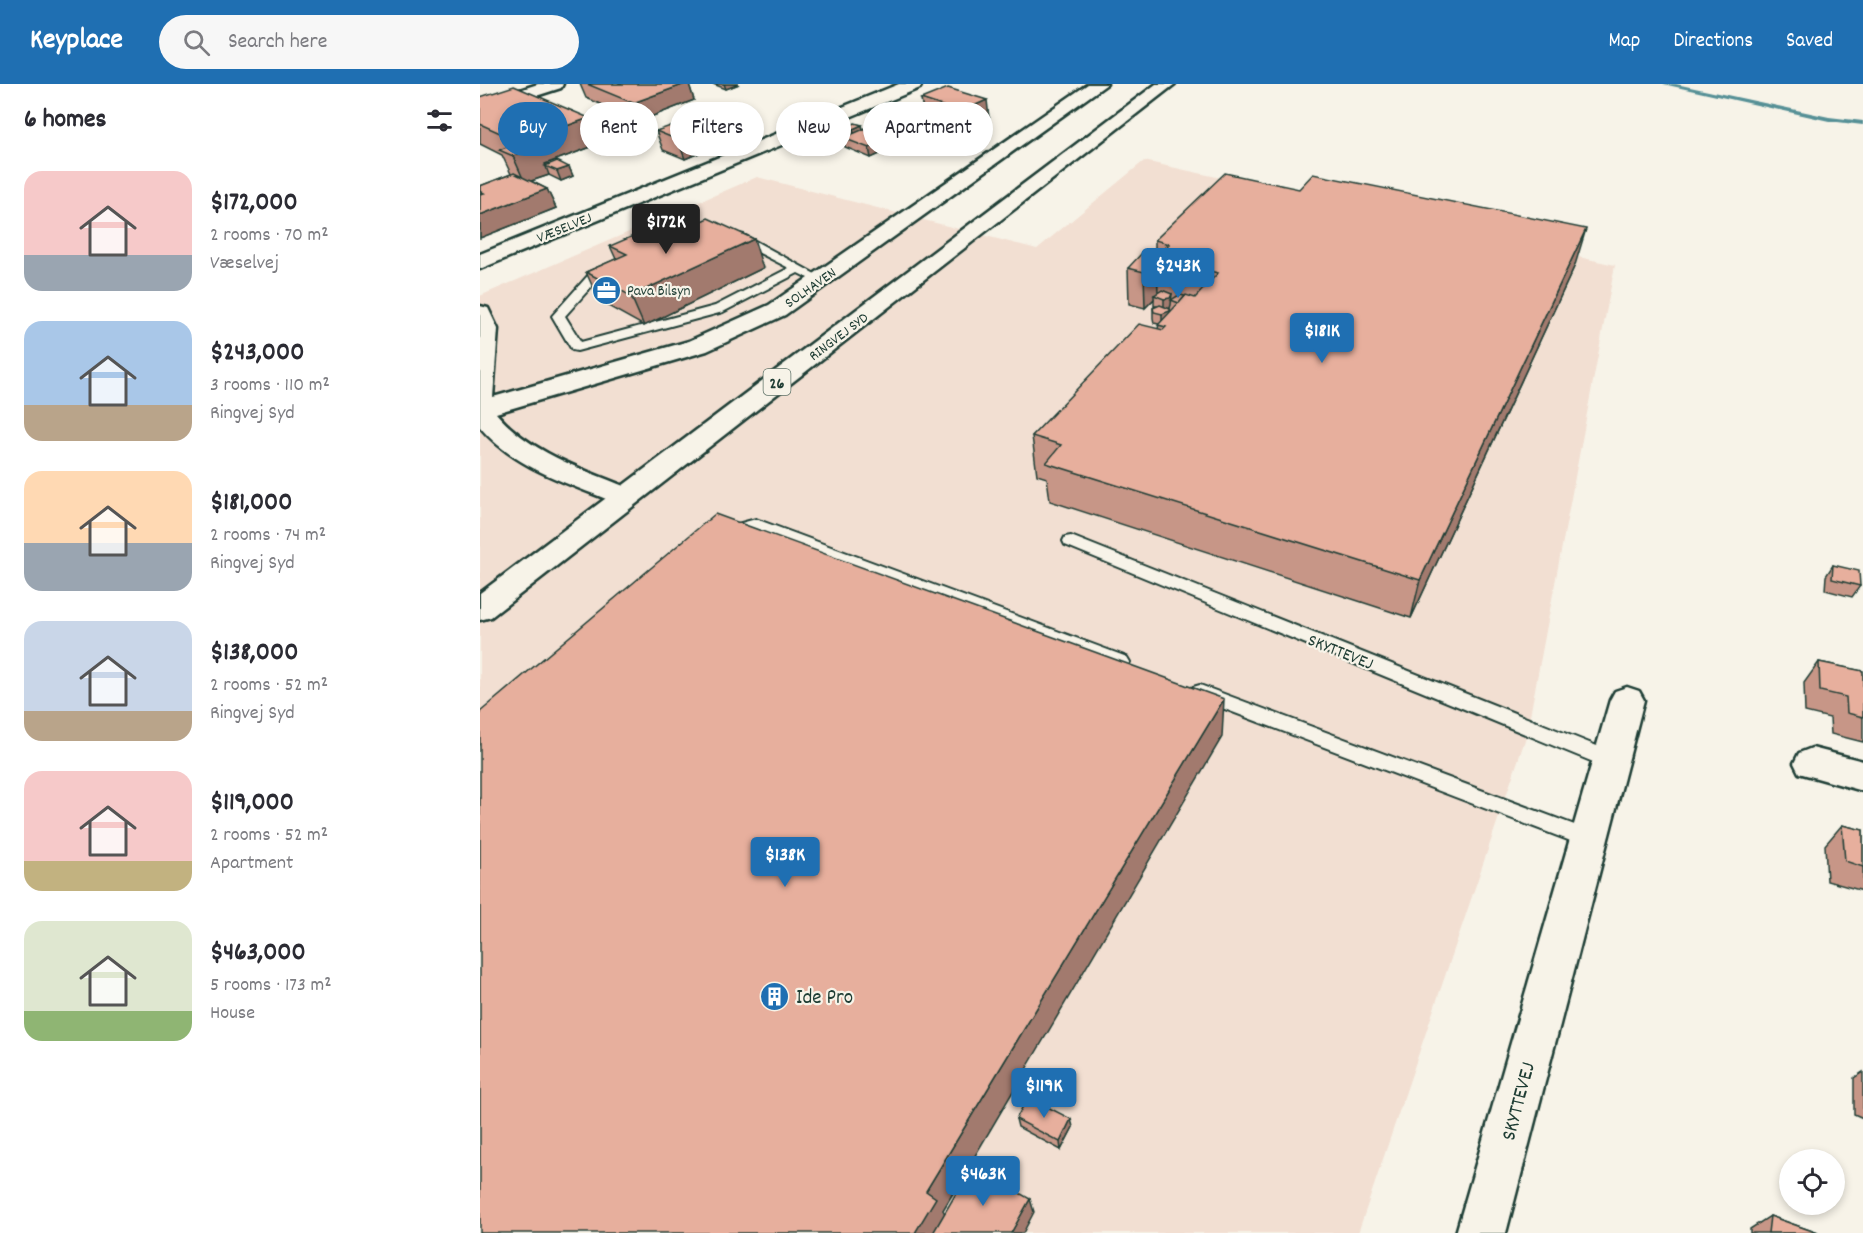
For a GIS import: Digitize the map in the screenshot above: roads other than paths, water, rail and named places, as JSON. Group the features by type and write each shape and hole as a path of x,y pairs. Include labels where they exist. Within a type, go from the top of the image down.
{"street":[{"path":"480,109 555,84"},
{"name":"VÆSELVEJ","path":"480,262 914,84"},
{"name":"SOLHAVEN","path":"480,410 698,346 777,310 1099,84"},
{"name":"RINGVEJ SYD","path":"480,609 1167,84"},
{"path":"480,313 486,329 480,398"},
{"path":"480,410 499,433 530,457 626,497"},
{"name":"SKYTTEVEJ","path":"1481,1233 1627,700"},
{"path":"1812,763 1863,776"}],"lane":[{"path":"719,236 740,237 820,280"},
{"path":"616,264 596,274 558,316 578,347 719,309 798,268"},
{"path":"712,537 756,524 1133,667"},
{"name":"SKYTTEVEJ","path":"1071,541 1610,760"},
{"path":"1189,688 1589,839"}],"waterway":[{"path":"1666,84 1829,119 1863,123"}],"place":[{"name":"Pava Bilsyn","path":"606,290"},
{"name":"Ide Pro","path":"775,996"}]}
